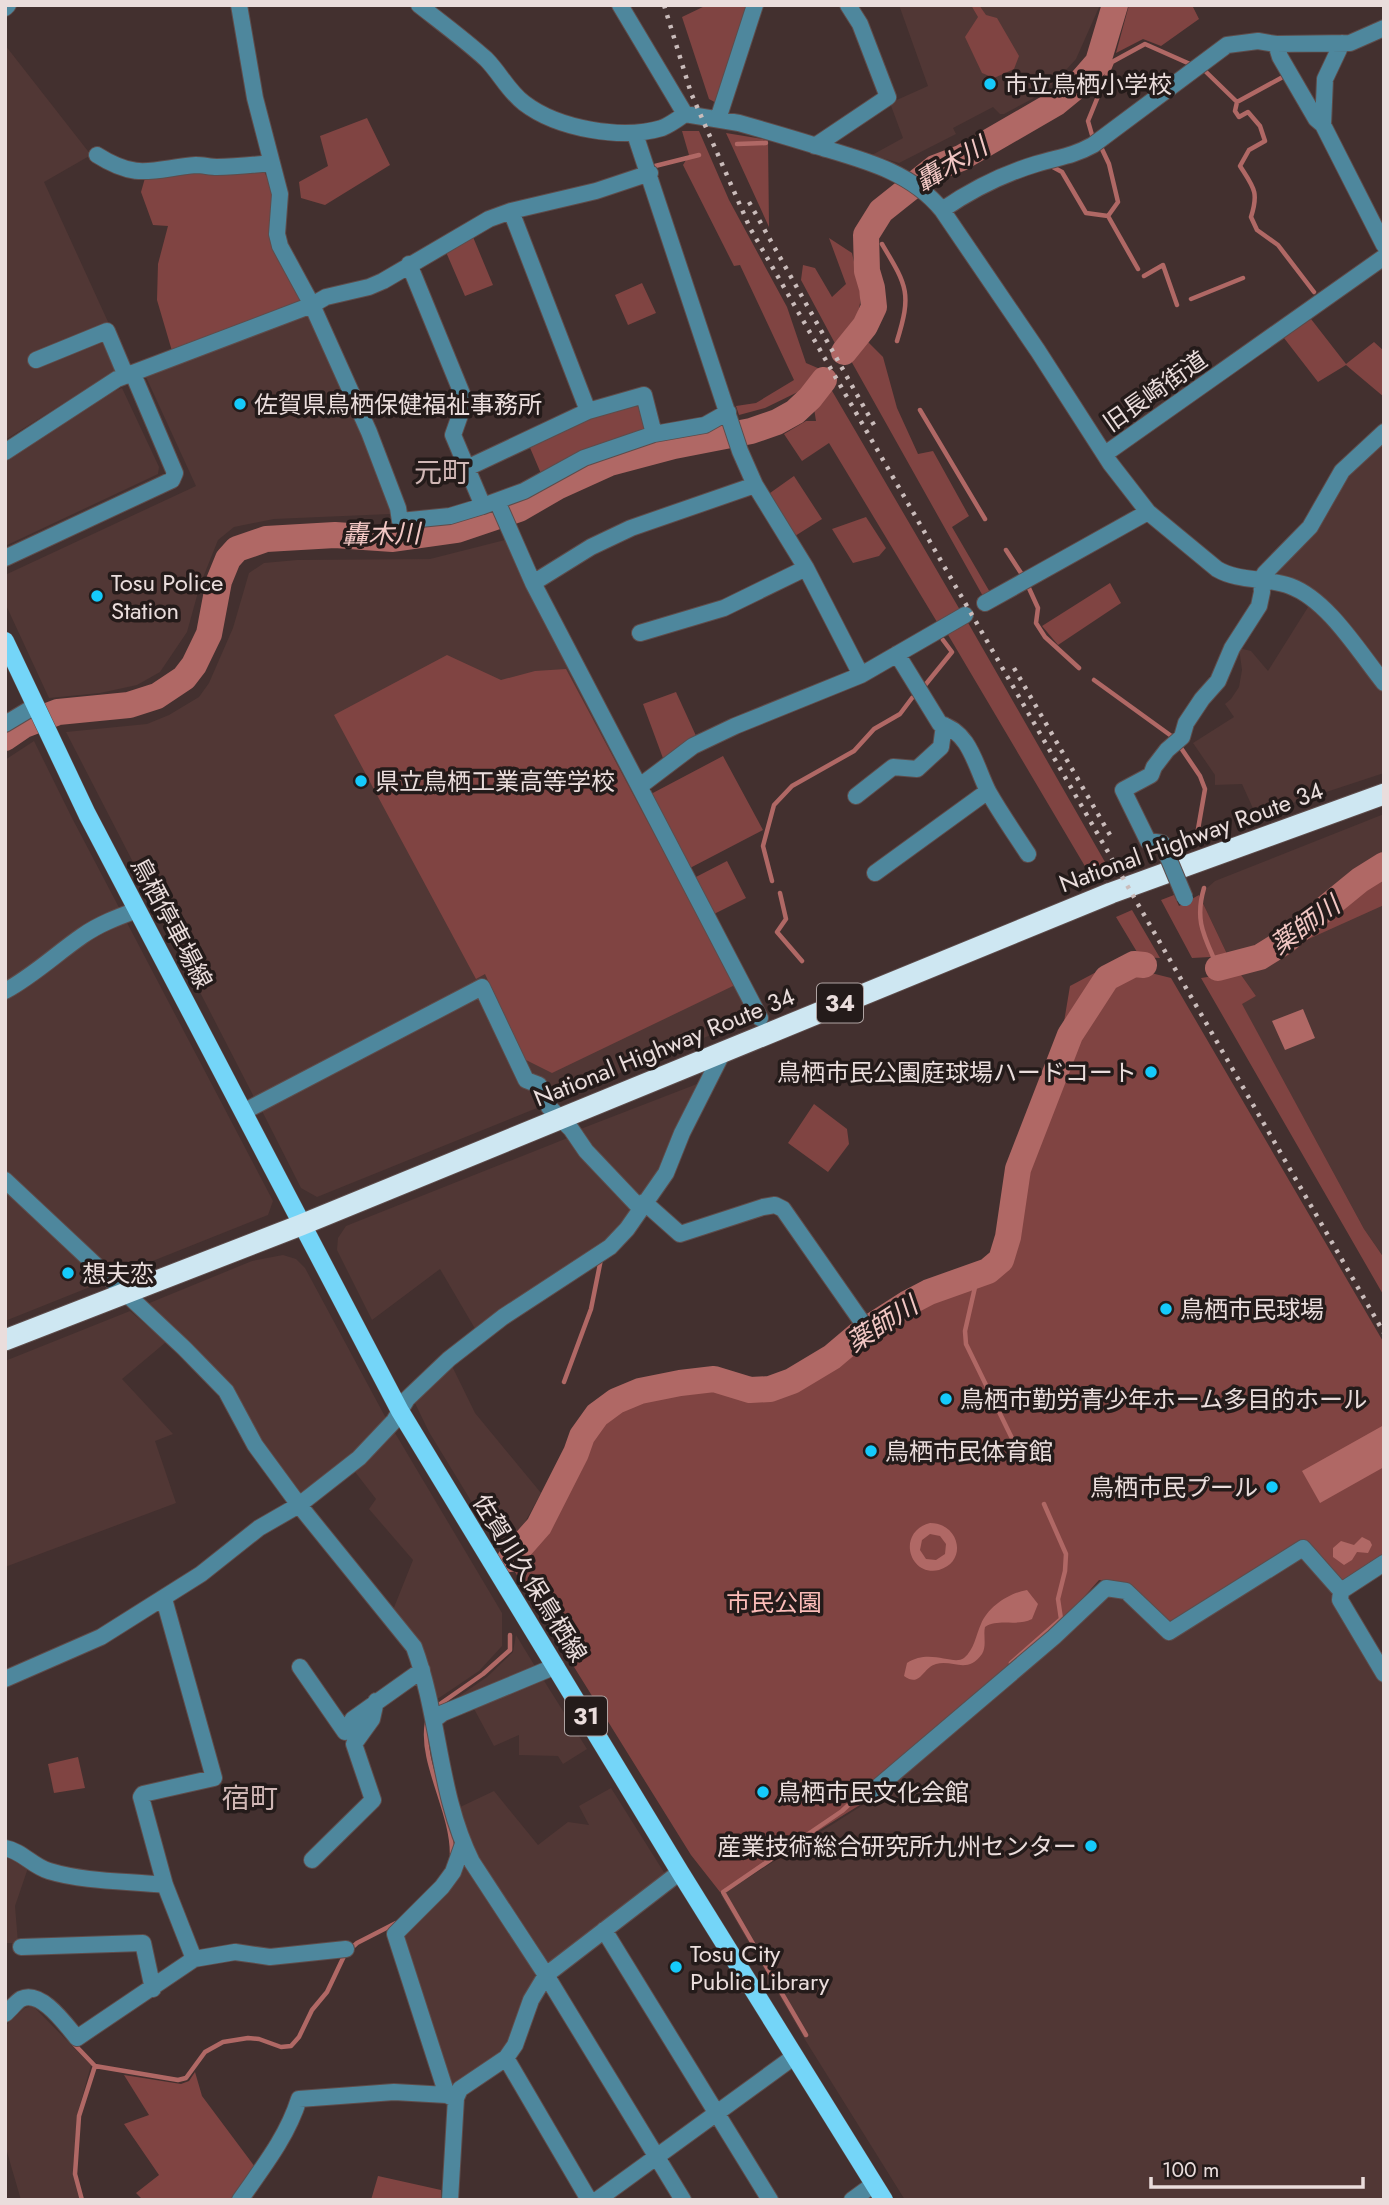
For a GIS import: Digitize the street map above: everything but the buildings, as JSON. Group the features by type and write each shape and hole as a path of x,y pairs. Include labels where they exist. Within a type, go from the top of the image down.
{"highway":[{"name":"National Highway Route 34","path":"5,1340 301,1224 1111,893 1384,794"}],"main road":[{"name":"鳥栖停車場線","path":"5,641 87,814 301,1224"},
{"name":"佐賀川久保鳥栖線","path":"301,1224 400,1412 680,1872 884,2200"}],"street":[{"path":"239,5 255,97 280,194 277,234 280,246 312,305 369,432 398,508 400,521 450,516 490,503 524,491 584,458 654,434 705,425 728,412"},
{"path":"419,5 488,61 524,103 548,117 578,126 635,134 665,127 685,114 739,123 816,146 888,97 860,24 848,5"},
{"path":"620,5 685,114"},
{"path":"718,119 755,5"},
{"path":"942,210 1001,176 1038,163 1074,155 1093,145 1227,46 1258,41 1276,44 1342,43 1359,40 1384,28"},
{"path":"1323,125 1325,79 1342,43"},
{"path":"1276,44 1280,57 1316,119 1323,125 1384,244"},
{"path":"635,134 755,485 806,568 861,676"},
{"name":"旧長崎街道","path":"816,146 871,162 904,177 930,195 1105,454 1384,257"},
{"path":"97,155 113,165 138,172 160,172 198,165 215,167 271,163"},
{"path":"5,452 117,379 312,305 326,297 369,287 489,219 511,211 596,191 650,173"},
{"path":"511,211 588,411"},
{"path":"409,264 465,401 453,435 467,468 511,534 533,583 760,1018"},
{"path":"5,558 172,480 175,473 107,331 36,360"},
{"path":"467,468 588,411 644,395 654,434"},
{"path":"1185,898 1162,843 1148,841 1123,790 1151,775 1167,750 1182,737 1186,723 1218,681 1232,648 1259,606 1261,580 1265,573 1310,527 1342,471 1384,432"},
{"path":"1105,454 1148,512 1217,569 1229,576 1291,586 1322,607 1341,625 1384,683"},
{"path":"533,583 591,547 631,528 755,485"},
{"path":"985,603 1148,512"},
{"path":"640,633 724,608 806,568"},
{"path":"640,786 694,746 735,726 861,676 965,615"},
{"path":"897,654 940,724 952,727 975,758 988,791 1028,854"},
{"path":"5,724 35,706"},
{"path":"856,796 892,767 916,769 941,747 944,725"},
{"path":"875,873 988,791"},
{"path":"5,991 25,981 83,936 110,920 137,910"},
{"path":"243,1112 482,986 526,1080 540,1085 549,1107 586,1151 642,1205 680,1234 763,1207 775,1205 783,1209 862,1322"},
{"path":"5,1679 101,1637 231,1552 259,1528 299,1505 359,1458 394,1421 407,1399 449,1359 503,1317 610,1247 627,1229 673,1159 682,1133 724,1050"},
{"path":"5,1180 226,1391 255,1445 299,1505 414,1647 434,1720 450,1810 463,1844 683,2200"},
{"path":"873,1791 1054,1637 1106,1588 1126,1591 1169,1632 1304,1548 1340,1591 1340,1600 1384,1674"},
{"path":"1340,1591 1384,1563"},
{"path":"164,1598 214,1778 141,1797 165,1885 194,1959"},
{"path":"434,1720 443,1713 556,1666"},
{"path":"300,1667 345,1732 353,1719 422,1670"},
{"path":"312,1860 373,1800 355,1744 372,1718 376,1701"},
{"path":"450,2200 451,2097 396,1934 453,1872 463,1844"},
{"path":"5,1848 14,1850 46,1871 69,1876 165,1885"},
{"path":"240,2200 281,2142 292,2123 299,2099 394,2092 451,2097 506,2058 515,2045 531,2000 546,1975 680,1872"},
{"path":"604,1930 770,2200"},
{"path":"21,1947 144,1943 153,1989"},
{"path":"5,2014 20,1999 32,1996 43,2002 77,2038 194,1959 235,1952 270,1957 346,1949"},
{"path":"597,2200 795,2056"},
{"path":"506,2058 589,2200"},
{"path":"852,2200 874,2184"}],"shaded area":[{"name":"市立鳥栖小学校","path":"899,5 1100,5 1076,59 1055,82 1032,99 1004,114 1000,114 993,107 953,128 956,134 899,163 872,155 903,138 890,103 928,86"},
{"path":"5,45 91,155 44,182 109,324 96,329 115,371 5,440"},
{"path":"310,314 363,434 389,504 390,514 274,519 234,527 218,540 200,585 187,632 160,672 137,685 100,693 49,698 5,603 5,575 196,486 146,377"},
{"path":"122,388 159,467 158,474 5,546 5,461"},
{"path":"1384,440 1384,773 1256,815 1242,784 1215,785 1215,775 1193,743 1234,717 1225,704 1239,687 1242,670 1239,648 1251,651 1268,671 1310,604 1268,576 1344,477"},
{"name":"県立鳥栖工業高等学校","path":"505,540 756,1016 551,1102 529,1075 485,982 255,1099 66,732 147,724 169,715 199,697 209,683 233,628 249,573 264,563 297,560 430,559"},
{"path":"34,741 273,1201 268,1215 120,1274 108,1267 5,1170 5,760"},
{"path":"1384,814 1384,856 1333,887 1259,947 1228,956 1199,895 1215,881"},
{"path":"1384,874 1384,1258 1364,1229 1241,1003 1256,996 1239,972 1260,967 1293,946 1357,892"},
{"path":"480,990 537,1090 542,1106 317,1197 301,1188 260,1107"},
{"path":"1303,1009 1315,1038 1285,1050 1272,1021"},
{"path":"697,1084 677,1125 665,1161 641,1196 633,1194 578,1130"},
{"path":"570,1137 634,1212 609,1243 477,1332 440,1269 372,1320 337,1250 338,1238 346,1226"},
{"path":"5,1189 95,1273 100,1283 5,1321"},
{"path":"283,1255 296,1259 305,1268 388,1422 301,1499 147,1304 252,1261"},
{"path":"130,1311 166,1342 122,1379 173,1434 155,1441 176,1503 5,1567 5,1361"},
{"path":"451,1364 475,1413 541,1493 525,1522 501,1550 429,1432 413,1399"},
{"path":"1384,1425 1384,1467 1320,1503 1302,1471"},
{"path":"390,1432 395,1433 502,1613 502,1646 479,1671 436,1700 393,1610 413,1560 369,1509 376,1499 352,1468"},
{"path":"930,1523 940,1525 954,1536 957,1552 948,1566 929,1570 914,1561 910,1544 919,1528","holes":["930,1534 940,1536 946,1544 945,1554 936,1560 926,1559 920,1550 922,1540"]},
{"path":"1362,1537 1372,1545 1368,1553 1357,1552 1352,1560 1344,1565 1333,1557 1333,1548 1341,1541 1354,1545"},
{"name":"産業技術総合研究所九州センター","path":"1301,1554 1336,1594 1335,1602 1384,1685 1384,2200 905,2200 804,2038 721,1895 874,1798 1110,1596 1123,1594 1170,1641"},
{"path":"1027,1590 1038,1604 1032,1619 990,1624 985,1627 982,1654 971,1664 936,1664 918,1679 904,1676 907,1663 916,1659 964,1658 989,1612 1006,1598"},
{"path":"516,1635 536,1668 442,1708 487,1677 513,1652"},
{"path":"541,1676 587,1749 563,1764 558,1756 519,1755 519,1735 494,1746 472,1705"},
{"path":"611,1788 665,1874 544,1966 473,1852 456,1809 494,1791 538,1845 568,1822 589,1825 579,1806"},
{"path":"5,1851 29,1865 15,1906 18,1943 5,1943"},
{"path":"465,1859 539,1976 525,1995 514,2033 504,2050 451,2087 403,1936"},
{"path":"33,2006 91,2065 77,2116 73,2174 81,2200 21,2200 5,2145 5,2026 25,2008"}],"green space":[{"path":"707,5 753,5 720,105 709,99 682,17"},
{"path":"971,5 979,5 986,15 997,18 1019,56 1014,69 994,78 982,73 965,37 978,17"},
{"path":"1129,5 1192,5 1199,19 1161,46 1143,39 1116,53"},
{"path":"367,118 390,165 325,205 301,198 299,182 328,166 320,136"},
{"path":"682,131 699,131 729,200 787,307 806,363 820,369 804,389 765,408 739,415 736,406 756,403 794,380 740,265 734,266 683,165 689,155"},
{"path":"726,133 768,140 769,227"},
{"path":"198,170 264,171 273,191 273,240 303,300 172,351 157,300 158,264 168,226 153,225 141,192 145,178"},
{"path":"473,237 493,285 465,296 446,252"},
{"path":"829,238 852,253 860,293 858,312 838,349 801,280 803,265 815,268 832,297 846,284"},
{"path":"642,283 656,313 628,325 615,295"},
{"path":"1311,319 1346,364 1374,342 1384,351 1384,397 1346,365 1318,382 1284,338"},
{"path":"865,339 883,357 897,408 918,454 933,451 969,516 952,527 991,594 984,598 850,359"},
{"path":"828,384 960,610 937,622 829,443 802,461 784,434 806,421 816,421 813,402"},
{"path":"639,401 646,431 542,476 528,443 591,415"},
{"path":"794,476 822,519 795,536 770,493"},
{"path":"866,517 886,548 879,556 853,563 832,529"},
{"path":"1110,583 1121,603 1058,645 1042,626"},
{"path":"967,621 1113,876 1098,880 1086,868 947,633"},
{"path":"447,655 501,680 535,671 566,669 735,985 552,1073 524,1059 485,974 476,979 334,715"},
{"path":"676,692 697,738 664,761 643,704"},
{"path":"723,756 763,830 690,868 651,794"},
{"path":"727,861 746,898 714,914 694,878"},
{"path":"1384,874 1384,905 1293,946 1357,892"},
{"path":"1174,895 1179,906 1199,895 1228,956 1192,958 1161,900"},
{"path":"1132,910 1160,958 1140,957 1116,917"},
{"path":"1102,969 1062,1034 1070,986"},
{"name":"市民公園","path":"1147,972 1171,978 1384,1343 1384,1558 1344,1585 1306,1542 1180,1621 1167,1623 1128,1585 1099,1580 1051,1634 871,1798 720,1892 691,1855 510,1564 545,1525 595,1430 619,1402 638,1394 707,1386 756,1399 777,1394 836,1358 897,1315 932,1297 993,1273 1005,1259 1027,1165 1070,1050 1110,983 1125,974"},
{"path":"1239,972 1256,996 1242,1004 1364,1229 1384,1258 1384,1296 1201,978"},
{"path":"814,1104 847,1129 849,1144 828,1172 788,1143"},
{"path":"78,1757 85,1788 54,1793 48,1764"},
{"path":"195,2072 202,2096 255,2167 234,2200 143,2200 136,2193 159,2175 124,2124 149,2115 124,2075 181,2084 189,2081"},
{"path":"378,2176 441,2190 441,2200 371,2200"}],"waterway":[{"name":"轟木川","path":"844,352 865,326 874,307 867,271 866,235 881,211 935,168 961,158 1056,103 1078,85 1098,62 1115,5"},
{"path":"1092,135 1088,121 1112,62 1145,44 1190,64"},
{"path":"1203,69 1237,102 1281,78"},
{"path":"1237,102 1235,111 1239,117 1248,112 1260,126 1265,141 1249,150 1240,166 1254,190 1255,202 1251,217 1257,230 1278,245 1314,292"},
{"path":"737,144 766,143"},
{"path":"1101,147 1109,164 1118,202 1108,216 1138,269"},
{"path":"655,166 699,155"},
{"path":"1051,166 1062,172 1086,213 1108,216"},
{"path":"882,244 902,280 904,290 904,312 897,341"},
{"path":"1144,276 1163,265 1177,305"},
{"path":"1191,299 1243,278"},
{"name":"轟木川","path":"5,738 24,725 58,712 129,705 157,696 184,678 194,665 209,634 219,581 228,559 237,549 266,539 335,535 393,539 457,530 519,509 557,487 610,463 674,446 751,431 777,422 795,412 824,380"},
{"path":"920,410 985,519"},
{"path":"1006,550 1021,573"},
{"path":"1028,586 1038,608 1036,623 1045,637 1079,668"},
{"path":"926,684 952,652 943,640"},
{"path":"1094,680 1170,735"},
{"path":"772,881 763,846 774,805 792,786 854,751 874,729 900,714 912,698"},
{"path":"1181,748 1200,776 1205,789 1197,835"},
{"name":"薬師川","path":"1218,968 1260,957 1284,942 1360,880 1384,865"},
{"path":"1204,888 1200,910 1202,929 1218,968"},
{"path":"780,893 786,919 777,932 802,961"},
{"name":"薬師川","path":"510,1559 539,1526 582,1436 597,1415 616,1401 640,1391 714,1379 750,1390 770,1389 792,1381 832,1357 858,1335 908,1303 929,1292 988,1271 1001,1260 1008,1237 1018,1169 1070,1035 1107,978 1134,964 1144,965"},
{"path":"564,1382 591,1309 601,1259"},
{"path":"978,1274 965,1331 966,1344 1024,1463"},
{"path":"1011,1663 1061,1619 1058,1599 1066,1554 1044,1504"},
{"path":"436,1710 440,1704 483,1674 510,1650 510,1635"},
{"path":"427,1723 428,1754 448,1822 452,1855"},
{"path":"806,2035 723,1892 842,1811 869,1786"},
{"path":"74,2044 95,2066 178,2080 186,2078 205,2052 223,2042 248,2038 281,2047 291,2046 299,2037 312,2010 327,1992 345,1954 357,1943 396,1923"},
{"path":"82,2200 75,2174 79,2116 95,2066"}],"railway":[{"path":"664,5 691,93 750,228 1384,1333"},
{"path":"749,202 874,425"},
{"path":"1014,668 1110,835"}],"place":[{"name":"市立鳥栖小学校","path":"990,84"},
{"name":"佐賀県鳥栖保健福祉事務所","path":"240,404"},
{"name":"Tosu Police Station","path":"97,596"},
{"name":"県立鳥栖工業高等学校","path":"361,781"},
{"name":"鳥栖市民公園庭球場ハードコート","path":"1151,1072"},
{"name":"想夫恋","path":"68,1273"},
{"name":"鳥栖市民球場","path":"1166,1309"},
{"name":"鳥栖市勤労青少年ホーム多目的ホール","path":"946,1399"},
{"name":"鳥栖市民体育館","path":"871,1451"},
{"name":"鳥栖市民プール","path":"1272,1487"},
{"name":"鳥栖市民文化会館","path":"763,1792"},
{"name":"産業技術総合研究所九州センター","path":"1091,1846"},
{"name":"Tosu City Public Library","path":"676,1967"}],"district":[{"name":"元町","path":"442,472"},
{"name":"宿町","path":"250,1798"}]}
